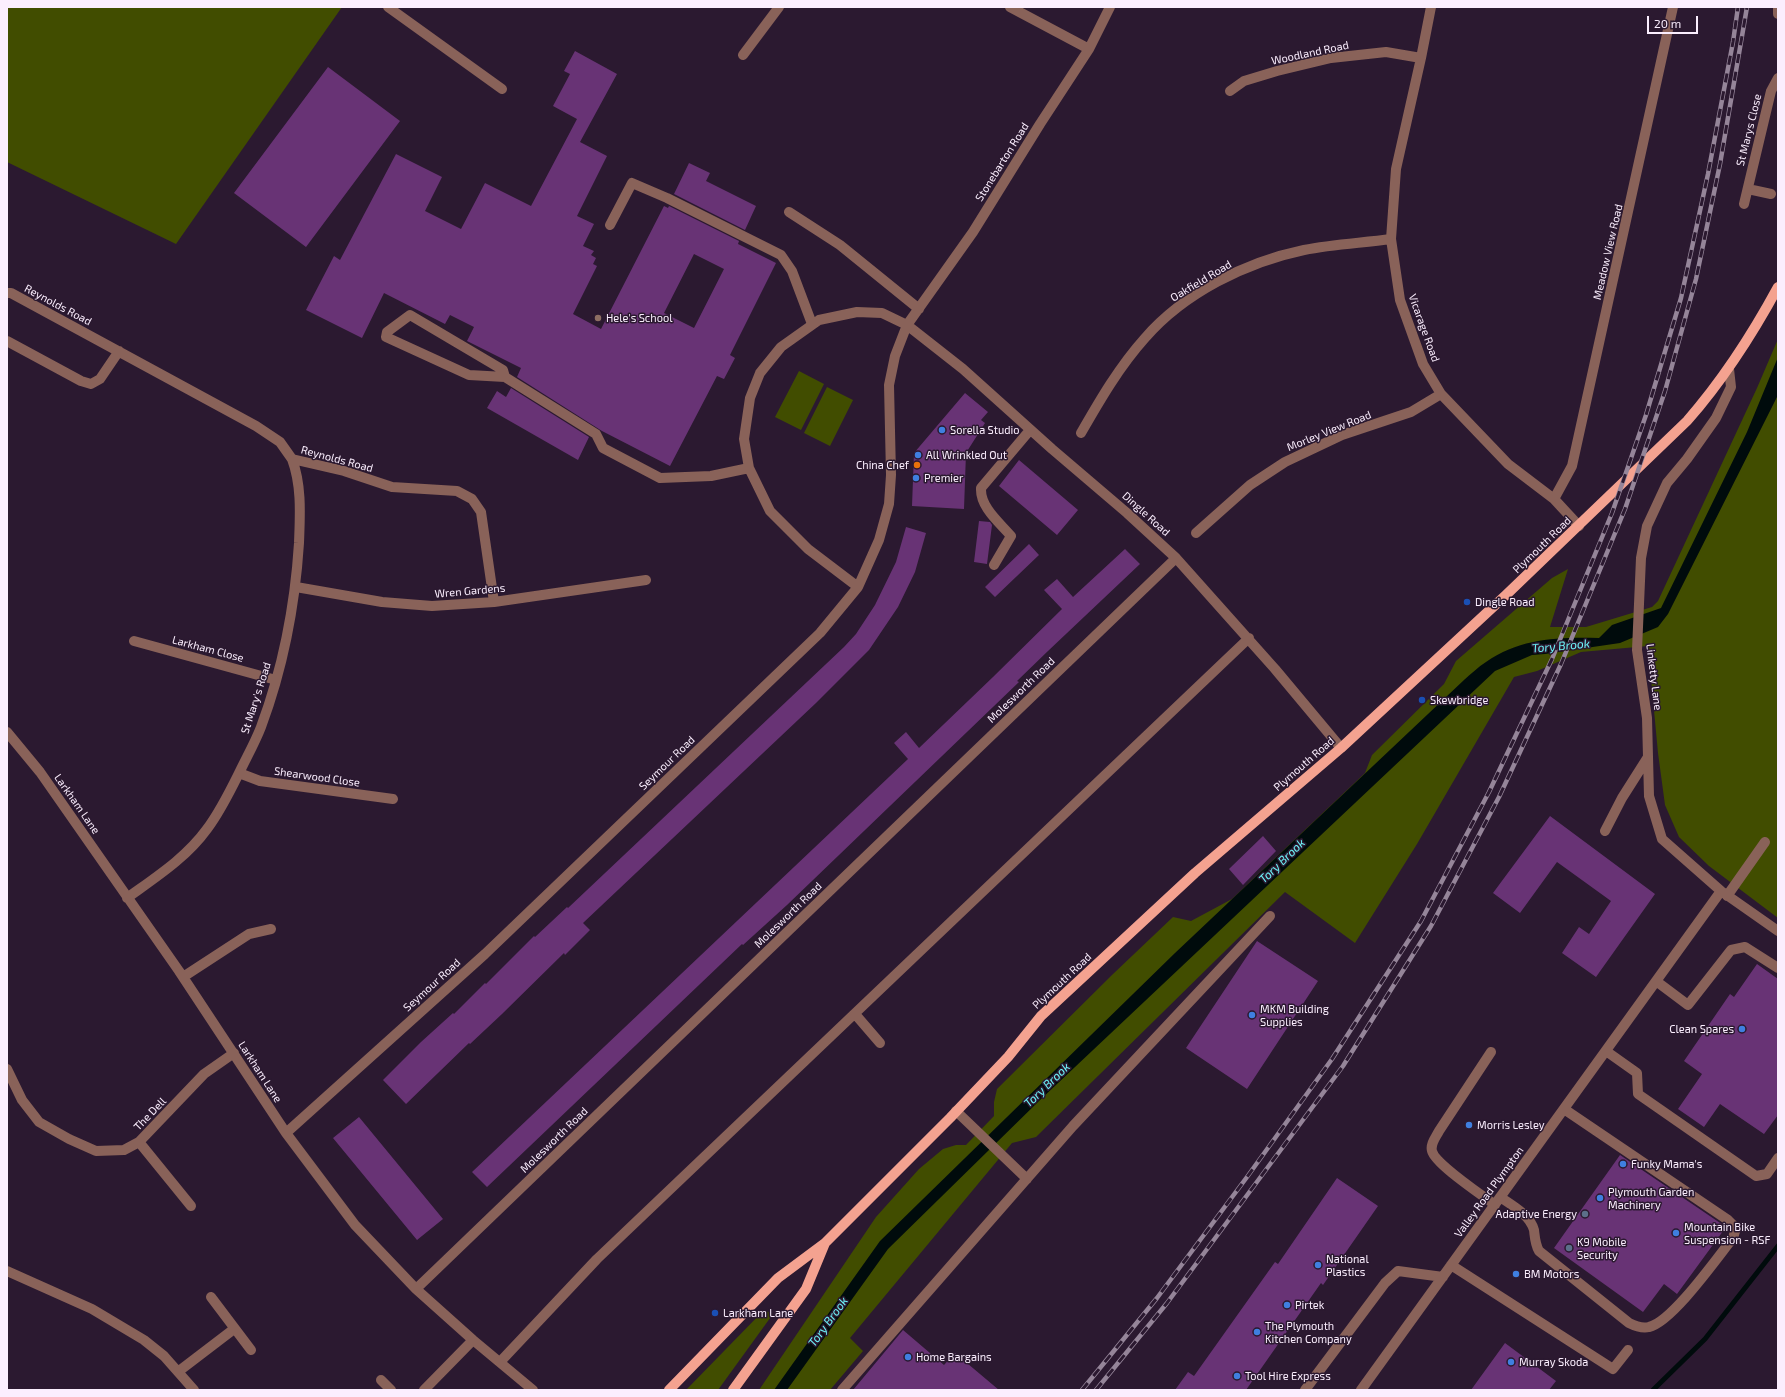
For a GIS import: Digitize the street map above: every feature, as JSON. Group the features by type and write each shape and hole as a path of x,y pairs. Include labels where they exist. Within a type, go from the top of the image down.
{"main road":[{"name":"Plymouth Road","path":"669,1390 778,1278 825,1243 1008,1057 1041,1016 1195,873 1341,748 1580,526 1688,422 1729,369 1760,320 1778,287"},
{"name":"Plymouth Road","path":"733,1390 806,1289 825,1243"}],"street":[{"path":"388,7 502,89"},
{"path":"743,55 779,7"},
{"path":"1010,7 1090,49"},
{"name":"Stonebarton Road","path":"907,325 973,232 1040,124 1090,49 1110,7"},
{"name":"Vicarage Road","path":"1431,7 1396,169 1391,239 1400,300 1423,364 1441,394 1508,464 1554,498 1580,526"},
{"name":"Meadow View Road","path":"1554,498 1572,466 1673,7"},
{"path":"1778,7 1778,14"},
{"name":"Woodland Road","path":"1230,90 1244,81 1277,71 1331,58 1386,52 1421,58"},
{"name":"St Marys Close","path":"1744,204 1771,91 1778,78"},
{"path":"610,225 632,183 667,198 781,255 792,271 812,324"},
{"path":"1748,189 1771,194"},
{"path":"789,212 840,245 919,309"},
{"name":"Oakfield Road","path":"1081,433 1109,385 1145,337 1180,305 1224,278 1260,262 1304,250 1391,239"},
{"name":"Reynolds Road","path":"7,293 11,293 256,426 280,442 292,460 344,471 392,487 456,491 472,499 481,512 494,602"},
{"name":"Dingle Road","path":"858,587 808,549 770,511 749,468 744,439 750,398 760,373 781,347 819,320 857,312 882,313 907,325 963,369 1176,558 1249,638 1341,748"},
{"path":"505,377 503,370 410,315 387,332 386,337 469,375 505,377 596,434 602,448 660,478 711,476 749,468"},
{"name":"Seymour Road","path":"286,1133 485,954 820,633 858,587 879,540 889,504 891,475 889,385 895,356 907,325"},
{"path":"7,341 81,381 91,384 100,379 119,351"},
{"name":"Linketty Lane","path":"1729,369 1731,387 1716,418 1687,459 1667,483 1647,526 1641,558 1637,650 1647,718 1649,796 1662,839 1724,894 1778,930"},
{"name":"Morley View Road","path":"1196,533 1250,485 1285,462 1342,436 1411,412 1441,394"},
{"path":"994,566 1011,536 983,504 980,496 981,488 1030,430"},
{"name":"St Mary's Road","path":"128,898 184,856 207,829 226,801 261,728 276,680 287,635 296,587 300,530 299,486 297,472 292,460"},
{"name":"Molesworth Road","path":"416,1289 1176,558"},
{"name":"Wren Gardens","path":"296,587 382,602 432,606 494,602 646,580"},
{"path":"500,1362 597,1259 1249,638"},
{"name":"Larkham Close","path":"134,641 276,680"},
{"name":"Larkham Lane","path":"7,732 40,772 234,1053 286,1133 355,1225 416,1289 473,1340 533,1390"},
{"path":"1605,831 1622,798 1648,757"},
{"name":"Shearwood Close","path":"239,774 260,781 393,799"},
{"name":"Valley Road Plympton","path":"1361,1390 1656,982 1765,842"},
{"path":"842,1390 1073,1126 1270,916"},
{"path":"182,977 249,934 271,929"},
{"path":"1656,982 1688,1005 1731,950 1744,947 1778,968"},
{"path":"855,1014 880,1043"},
{"path":"1606,1051 1637,1073 1638,1094 1756,1176 1766,1174 1778,1158"},
{"path":"1492,1052 1439,1131 1431,1150 1442,1164 1498,1201 1520,1211 1529,1221 1533,1229 1536,1246 1539,1252 1629,1323 1637,1327 1649,1328 1658,1324 1683,1301 1733,1238 1736,1228 1728,1220 1564,1108"},
{"name":"The Dell","path":"7,1069 22,1100 39,1122 69,1140 96,1151 124,1150 139,1142 204,1074 234,1053"},
{"path":"956,1111 1027,1178"},
{"path":"139,1142 191,1206"},
{"path":"1451,1265 1613,1369 1628,1350"},
{"path":"7,1271 92,1309 144,1340 164,1356 194,1390"},
{"path":"1305,1390 1385,1284 1398,1271 1443,1277"},
{"path":"210,1297 251,1350"},
{"path":"178,1371 234,1329"},
{"path":"424,1390 473,1340"},
{"path":"381,1380 391,1390"}],"green space":[{"path":"7,7 342,7 176,244 7,162"},
{"path":"1778,339 1778,918 1709,866 1679,837 1665,805 1658,753 1648,646 1581,652 1537,671 1514,677 1417,844 1355,943 1285,892 1036,1137 1012,1143 850,1338 863,1351 830,1390 759,1390 876,1217 919,1169 943,1149 956,1145 966,1145 994,1116 994,1102 997,1089 1173,917 1191,921 1232,899 1365,773 1372,755 1444,684 1456,661 1552,578 1568,569 1550,627 1586,627 1652,607 1658,601 1757,388"},
{"path":"799,371 824,384 801,430 775,417"},
{"path":"827,387 853,400 830,446 804,433"},
{"path":"764,1310 773,1314 718,1390 686,1390"}],"water":[{"name":"Tory Brook","path":"1778,357 1778,395 1668,614 1658,627 1620,643 1532,655 1495,671 1040,1100 888,1249 787,1390 774,1390 880,1241 1175,953 1464,680 1486,662 1513,648 1554,639 1599,638 1612,625 1661,608 1747,432"}],"building":[{"path":"575,51 617,74 580,142 607,156 577,216 594,224 583,246 594,251 591,255 596,258 593,264 597,266 573,314 601,329 664,206 668,208 669,206 739,241 738,244 776,263 730,355 735,358 724,379 717,376 670,466 602,431 517,377 521,368 467,341 474,327 450,315 445,324 384,293 362,338 306,310 334,256 340,260 396,154 442,177 425,211 461,229 485,183 531,206 577,119 553,106 570,74 564,71","holes":["694,254 724,269 694,328 664,313"]},
{"path":"328,67 400,121 306,247 234,193"},
{"path":"689,163 710,173 706,181 756,206 745,230 674,194"},
{"path":"511,388 589,437 578,460 487,408 497,391 506,397"},
{"path":"965,393 988,412 981,420 985,423 966,453 964,509 912,506 914,453"},
{"path":"1019,460 1078,510 1057,535 999,486"},
{"path":"979,521 990,522 992,525 987,564 974,562"},
{"path":"906,527 926,533 915,572 898,607 869,650 816,703 583,923 590,930 406,1104 383,1080 421,1042 453,1013 454,1014 485,983 486,984 534,936 535,937 567,907 568,908 844,647 856,634 875,605 896,562"},
{"path":"1029,544 1039,555 995,597 985,587"},
{"path":"1125,549 1140,564 1048,651 1017,681 1019,682 787,905 743,945 742,944 487,1187 472,1172 908,759 894,743 906,732 919,748 1062,609 1044,590 1057,579 1073,597"},
{"path":"1550,816 1655,894 1596,977 1562,953 1579,927 1589,934 1611,901 1557,862 1520,913 1493,893"},
{"path":"1263,836 1276,851 1243,885 1229,869"},
{"name":"MKM Building Supplies","path":"1257,941 1318,981 1247,1089 1186,1048"},
{"name":"Clean Spares","path":"1757,964 1778,979 1778,1115 1764,1134 1720,1104 1704,1127 1678,1109 1702,1074 1684,1061 1730,994 1734,997"},
{"path":"359,1117 443,1219 417,1240 333,1138"},
{"path":"1620,1155 1726,1227 1677,1294 1664,1284 1643,1312 1554,1248"},
{"path":"1337,1178 1378,1206 1323,1285 1321,1283 1246,1390 1175,1390 1188,1372 1194,1376 1275,1262 1278,1264"},
{"name":"Home Bargains","path":"903,1330 944,1365 955,1353 999,1390 853,1390"},
{"name":"Murray Skoda","path":"1505,1343 1556,1381 1549,1390 1471,1390"}],"waterway":[{"path":"1653,1390 1705,1339 1778,1246"}],"railway":[{"path":"1082,1390 1157,1298 1332,1059 1421,921 1489,792 1552,659 1612,513 1646,415 1681,298 1708,174 1733,42 1738,7"},
{"path":"1096,1390 1167,1303 1343,1066 1431,926 1499,797 1561,664 1625,509 1665,391 1696,279 1720,164 1747,7"}],"place":[{"name":"Hele's School","path":"598,318"},
{"name":"Sorella Studio","path":"942,430"},
{"name":"All Wrinkled Out","path":"918,455"},
{"name":"China Chef","path":"917,465"},
{"name":"Premier","path":"916,478"},
{"name":"Dingle Road","path":"1467,602"},
{"name":"Skewbridge","path":"1422,700"},
{"name":"MKM Building Supplies","path":"1252,1015"},
{"name":"Clean Spares","path":"1742,1029"},
{"name":"Morris Lesley","path":"1469,1125"},
{"name":"Funky Mama's","path":"1623,1164"},
{"name":"Plymouth Garden Machinery","path":"1600,1198"},
{"name":"Adaptive Energy","path":"1585,1214"},
{"name":"Mountain Bike Suspension - RSF","path":"1676,1233"},
{"name":"K9 Mobile Security","path":"1569,1248"},
{"name":"National Plastics","path":"1318,1265"},
{"name":"BM Motors","path":"1516,1274"},
{"name":"Pirtek","path":"1287,1305"},
{"name":"Larkham Lane","path":"715,1313"},
{"name":"The Plymouth Kitchen Company","path":"1257,1332"},
{"name":"Home Bargains","path":"908,1357"},
{"name":"Murray Skoda","path":"1511,1362"},
{"name":"Tool Hire Express","path":"1237,1376"}]}
